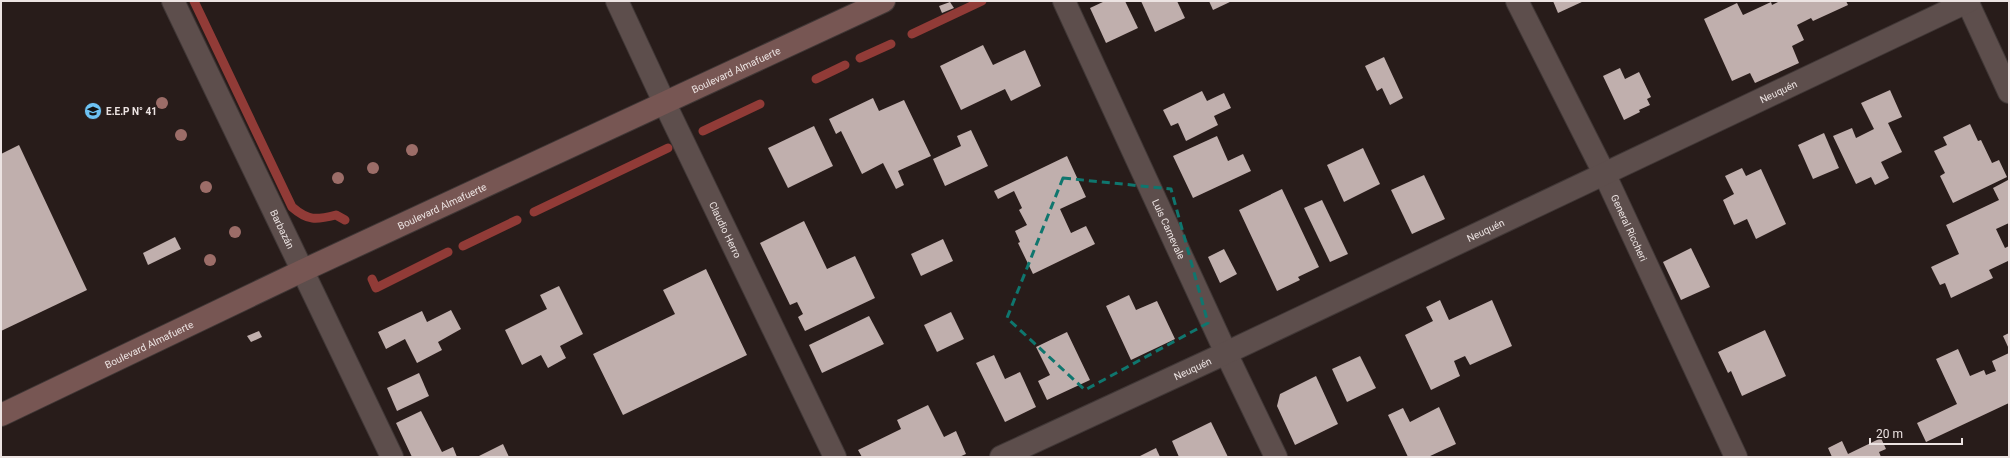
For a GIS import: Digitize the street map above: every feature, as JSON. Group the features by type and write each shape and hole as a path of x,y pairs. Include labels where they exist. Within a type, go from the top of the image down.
{"main road":[{"name":"Boulevard Almafuerte","path":"1,415 304,270 884,1"}],"street":[{"name":"Barbazán","path":"173,1 304,270 392,457"},
{"name":"Claudio Herro","path":"617,1 664,104 835,457"},
{"name":"Luis Carnevale","path":"1064,1 1226,353 1276,457"},
{"name":"General Riccheri","path":"1517,1 1604,173 1736,457"},
{"name":"Neuquén","path":"1001,457 1226,353 1968,1"},
{"path":"1968,1 2009,92"}],"highlighted area":[{"path":"1063,178 1171,189 1208,323 1085,390 1007,318"}],"building":[{"path":"1105,1 1125,1 1138,28 1106,43 1090,8"},
{"path":"1141,1 1177,1 1185,18 1155,32"},
{"path":"1209,1 1232,1 1213,10"},
{"path":"1553,1 1584,1 1558,13"},
{"path":"1780,1 1846,1 1848,5 1813,21 1811,18 1797,25 1804,40 1792,46 1799,63 1755,83 1750,73 1732,81 1704,19 1737,3 1743,15 1771,2 1772,5"},
{"path":"950,2 954,8 942,13 939,6"},
{"path":"983,45 993,65 1025,50 1041,86 1011,101 1005,89 961,110 940,66"},
{"path":"1384,57 1403,98 1390,105 1382,88 1377,91 1365,66"},
{"path":"1620,68 1625,79 1639,72 1651,97 1647,99 1650,105 1624,120 1603,76"},
{"path":"1890,90 1902,117 1888,123 1902,152 1881,162 1889,178 1875,185 1871,177 1856,184 1833,136 1852,128 1856,138 1874,129 1861,103"},
{"path":"1202,91 1207,101 1224,93 1231,108 1214,116 1218,125 1186,141 1178,123 1171,126 1163,110"},
{"path":"873,98 879,111 904,100 931,156 898,171 904,185 896,189 883,163 862,174 841,131 836,134 829,119"},
{"path":"1970,124 1978,141 1981,140 1992,163 1999,160 2007,177 1953,203 1940,176 1945,173 1934,151 1947,145 1943,137"},
{"path":"814,126 833,166 788,188 768,148"},
{"path":"971,130 988,166 945,186 933,159 961,146 957,136"},
{"path":"1824,133 1839,168 1813,179 1798,145"},
{"path":"1217,136 1228,161 1243,154 1251,171 1193,198 1173,156"},
{"path":"19,145 87,290 1,331 1,154"},
{"path":"1363,148 1380,184 1344,202 1327,165"},
{"path":"1067,156 1086,197 1060,209 1071,233 1086,226 1095,244 1033,274 1018,243 1020,242 1015,231 1027,225 1019,210 1022,208 1014,191 998,199 994,191"},
{"path":"1742,168 1746,176 1761,169 1786,224 1756,239 1747,219 1734,225 1723,200 1734,194 1725,176"},
{"path":"1424,175 1445,219 1412,234 1391,190"},
{"path":"2008,180 2009,223 1996,229 2005,248 2009,246 2009,263 2008,261 1989,270 1993,278 1951,298 1945,283 1940,285 1931,267 1959,254 1946,225 1999,200 1993,188"},
{"path":"1282,189 1319,267 1298,277 1300,280 1277,291 1239,210"},
{"path":"1322,200 1348,254 1330,262 1304,208"},
{"path":"804,221 827,269 855,256 875,298 805,331 798,317 803,314 797,302 790,305 760,243"},
{"path":"175,237 181,249 148,265 143,253"},
{"path":"943,239 953,261 921,276 911,254"},
{"path":"1691,248 1710,287 1681,300 1663,262"},
{"path":"1224,249 1237,274 1220,283 1208,257"},
{"path":"706,269 747,355 623,415 593,354 675,314 663,290"},
{"path":"559,286 583,334 560,346 566,358 548,368 541,355 522,365 505,330 547,309 540,295"},
{"path":"1129,295 1136,310 1157,301 1175,339 1131,360 1106,306"},
{"path":"1440,300 1449,320 1492,300 1512,346 1470,365 1465,356 1454,361 1460,376 1431,390 1405,335 1433,321 1426,307"},
{"path":"451,310 461,329 438,342 442,350 417,363 405,339 386,349 378,332 422,311 427,322"},
{"path":"951,312 964,339 937,352 924,325"},
{"path":"869,316 884,344 822,373 809,345"},
{"path":"1765,330 1786,376 1742,396 1731,371 1728,373 1718,352"},
{"path":"259,331 262,337 251,342 247,336"},
{"path":"1067,332 1090,380 1047,400 1038,381 1050,375 1036,347"},
{"path":"2009,333 2009,349 2003,336"},
{"path":"1958,349 1970,376 1984,370 1986,375 1996,371 1992,361 2009,353 2009,403 1926,442 1917,423 1957,404 1936,359"},
{"path":"994,355 1005,379 1020,372 1036,407 1005,422 976,363"},
{"path":"1360,356 1376,388 1347,402 1332,369"},
{"path":"419,373 429,396 397,411 387,388"},
{"path":"1316,376 1338,424 1295,445 1277,406 1280,394"},
{"path":"928,405 944,437 956,431 966,454 959,457 862,457 858,450 901,429 897,420"},
{"path":"1439,407 1456,444 1428,457 1408,457 1388,415 1403,408 1410,422"},
{"path":"421,411 442,452 453,447 457,457 412,457 396,423"},
{"path":"1211,422 1228,457 1179,457 1172,441"},
{"path":"1881,438 1886,449 1879,452 1881,457 1832,457 1828,448 1842,441 1848,454"},
{"path":"503,444 509,457 477,457"},
{"path":"1156,448 1160,457 1138,457"}],"waterway":[{"path":"194,1 292,207 303,215 312,218 323,218 336,215 345,220"},
{"path":"912,34 982,1"},
{"path":"860,58 891,44"},
{"path":"816,79 845,65"},
{"path":"703,131 760,104"},
{"path":"534,212 668,148"},
{"path":"463,246 517,220"},
{"path":"372,279 376,288 448,252"}],"place":[{"name":"E.E.P N° 41","path":"93,111"}]}
